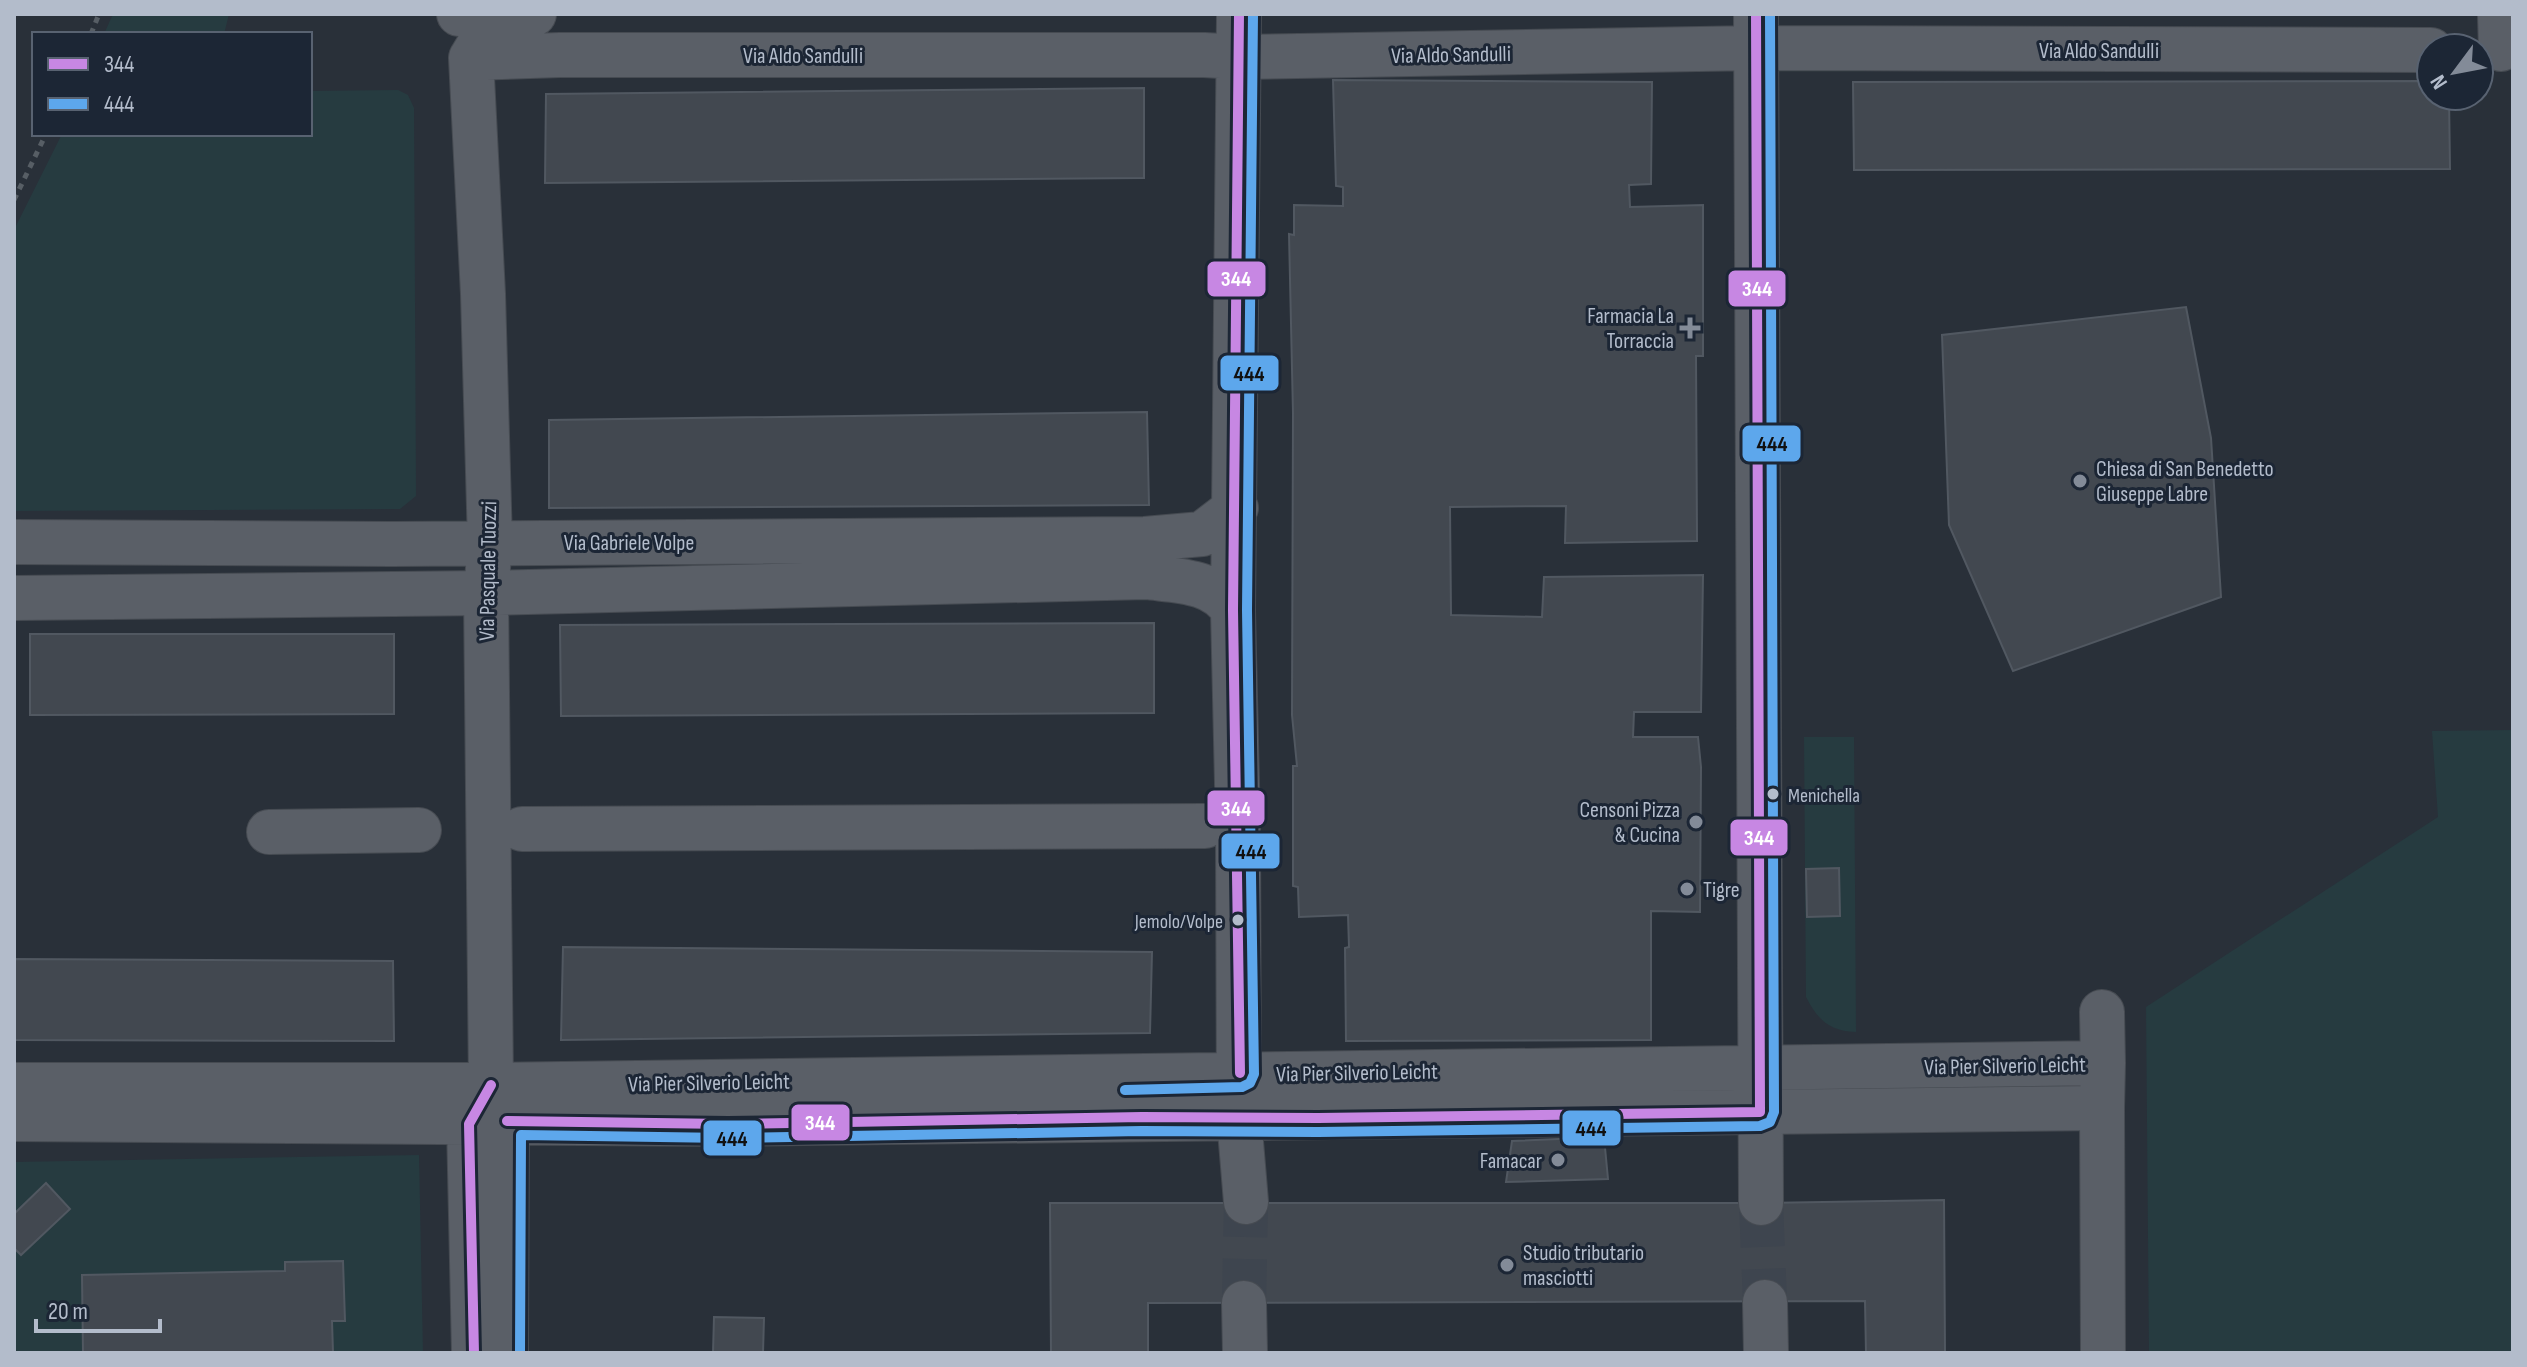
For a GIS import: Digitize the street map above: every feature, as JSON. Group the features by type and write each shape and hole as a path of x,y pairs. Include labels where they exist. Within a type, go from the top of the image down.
{"street":[{"path":"1239,14 1233,610 1239,1118 1246,1202"},
{"path":"471,58 496,15"},
{"path":"1756,31 1761,1203"},
{"name":"Via Aldo Sandulli","path":"471,58 560,55 1239,57 1756,31 2415,50"},
{"name":"Via Pasquale Tuozzi","path":"471,58 483,294 490,543 486,593 489,1110 506,1353"},
{"name":"Via Gabriele Volpe","path":"14,542 1145,539 1202,534 1236,508"},
{"name":"Via Gabriele Volpe","path":"14,598 486,593 1146,577 1201,584 1226,598 1233,610"},
{"path":"522,829 1205,826"},
{"path":"269,832 419,830"},
{"path":"2102,1012 2103,1063"},
{"name":"Via Pier Silverio Leicht","path":"14,1085 489,1110 728,1124 2102,1108 2103,1063 1240,1073 489,1110 14,1119"},
{"path":"2102,1108 2103,1353"},
{"name":"Via Pasquale Tuozzi","path":"474,1353 489,1110"},
{"path":"1765,1302 1766,1353"},
{"path":"1244,1303 1245,1353"}],"path":[{"path":"14,200 45,136"}],"green space":[{"path":"113,14 229,14 224,32 105,32"},
{"path":"398,90 408,95 414,108 416,496 400,509 14,511 14,230 61,136 312,136 312,91"},
{"path":"2513,730 2513,1353 2149,1353 2146,1007 2438,817 2432,731"},
{"path":"1804,737 1854,737 1856,1032 1825,1023 1806,997"},
{"path":"419,1155 423,1353 14,1353 14,1162"}],"building":[{"path":"1333,80 1652,82 1651,184 1629,185 1630,207 1703,205 1703,356 1696,356 1697,541 1565,543 1566,506 1450,507 1451,615 1542,617 1544,577 1703,575 1701,712 1634,712 1633,737 1698,737 1701,767 1700,912 1651,911 1651,1040 1346,1041 1345,948 1349,947 1348,915 1299,917 1298,887 1293,886 1293,766 1297,766 1292,715 1293,413 1289,234 1294,235 1294,205 1343,206 1343,187 1336,186"},
{"path":"2415,81 2415,112 2449,112 2450,169 1854,170 1853,82"},
{"path":"1144,88 1144,178 545,183 546,94"},
{"name":"Chiesa di San Benedetto Giuseppe Labre","path":"2186,307 2211,438 2221,597 2013,671 1949,525 1942,335"},
{"path":"1147,412 1149,505 549,508 549,420"},
{"path":"1154,623 1154,713 561,716 560,625"},
{"path":"30,634 394,634 394,714 30,715"},
{"path":"1839,868 1840,916 1807,917 1806,869"},
{"path":"563,947 1152,952 1150,1033 561,1040"},
{"path":"14,959 393,961 394,1041 14,1040"},
{"name":"Famacar","path":"1604,1137 1608,1179 1506,1182 1512,1141"},
{"path":"46,1183 70,1209 21,1255 14,1248 14,1214"},
{"path":"1944,1200 1945,1353 1866,1353 1865,1301 1148,1303 1148,1353 1051,1353 1050,1203"},
{"path":"343,1261 345,1321 332,1321 333,1353 83,1353 82,1275 285,1271 285,1262"},
{"path":"714,1317 764,1318 763,1353 713,1353"}],"tunnel":[{"path":"1244,1303 1246,1202"},
{"path":"1761,1203 1765,1302"}],"transit line":[{"name":"344","path":"1239,14 1233,610 1240,1073"},
{"name":"444","path":"1125,1090 1242,1087 1250,1083 1254,1074 1247,610 1253,14"},
{"name":"344","path":"1756,14 1760,1112"},
{"name":"444","path":"520,1353 521,1135 728,1138 1142,1131 1318,1132 1760,1126 1770,1122 1774,1112 1770,14"},
{"name":"344","path":"474,1353 469,1124 491,1085"},
{"name":"344","path":"507,1121 728,1124 1760,1112"}],"place":[{"name":"Farmacia La Torraccia","path":"1690,328"},
{"name":"Chiesa di San Benedetto Giuseppe Labre","path":"2080,481"},
{"name":"Menichella","path":"1773,794"},
{"name":"Censoni Pizza & Cucina","path":"1696,822"},
{"name":"Tigre","path":"1687,889"},
{"name":"Jemolo/Volpe","path":"1238,920"},
{"name":"Famacar","path":"1558,1160"},
{"name":"Studio tributario masciotti","path":"1507,1265"}]}
